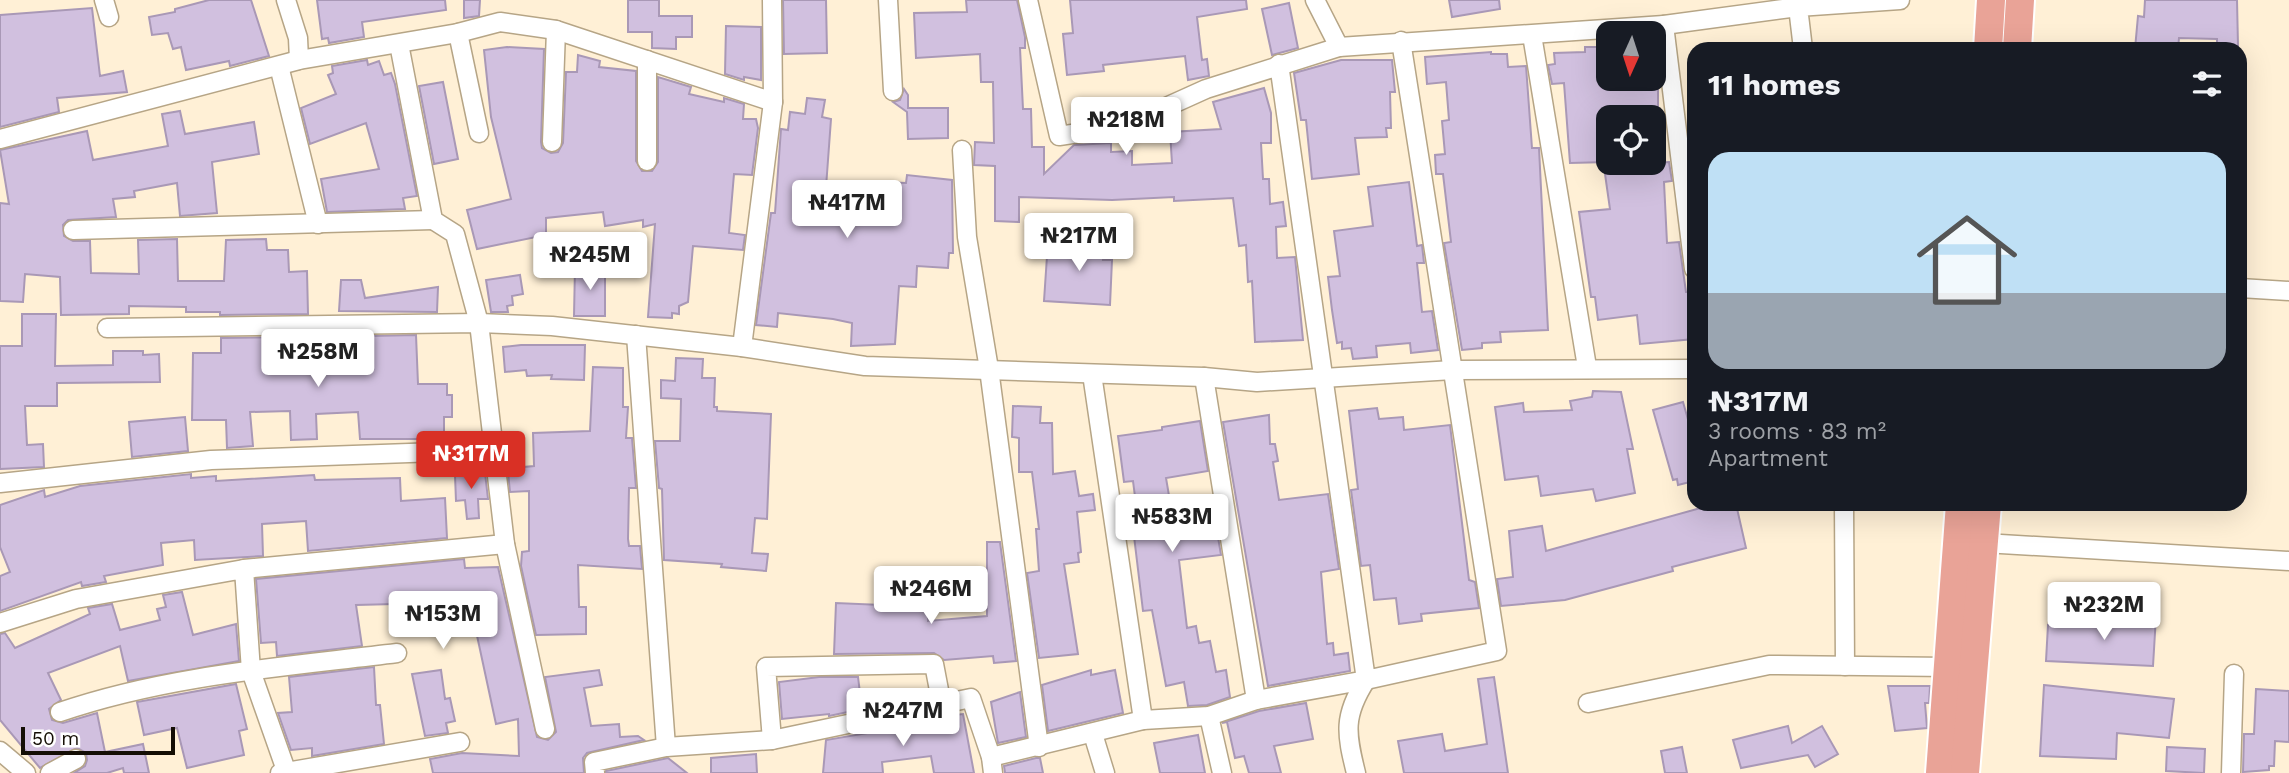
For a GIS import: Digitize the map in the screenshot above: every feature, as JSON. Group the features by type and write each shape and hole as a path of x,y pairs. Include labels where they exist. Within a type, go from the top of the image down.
{"main road":[{"path":"1988,42 1991,0"},
{"path":"2017,42 2020,0"},
{"path":"1940,773 1960,511"},
{"path":"1965,773 1986,511"}],"street":[{"path":"286,0 298,38 299,60"},
{"path":"743,347 773,102 772,0"},
{"path":"888,0 893,91"},
{"path":"1028,0 1059,136 1124,126 1206,89 1339,47 1596,30"},
{"path":"1315,0 1339,47"},
{"path":"1666,25 1798,8 1900,0"},
{"path":"1798,8 1802,42"},
{"path":"0,139 299,60 458,33 500,22 556,30 773,102"},
{"path":"552,142 556,30"},
{"path":"458,33 479,134"},
{"path":"1532,35 1587,367"},
{"path":"595,773 594,762 666,747 772,740 971,698 992,765 1039,747 1143,720 1209,716 1256,699 1366,680 1497,651 1401,41"},
{"path":"1666,41 1687,212"},
{"path":"399,44 433,220"},
{"path":"646,161 648,60"},
{"path":"1279,64 1366,680 1351,703 1346,731 1356,773"},
{"path":"279,66 318,224"},
{"path":"962,150 967,237 989,369 1039,747"},
{"path":"73,230 433,220 455,234 479,323 505,544 545,729"},
{"path":"2247,288 2289,290"},
{"path":"107,328 479,323 552,326 743,347 865,366 1204,377 1257,382 1453,370 1587,367 1655,371 1687,369"},
{"path":"636,335 666,747"},
{"path":"1091,374 1143,720"},
{"path":"1204,377 1256,699"},
{"path":"0,483 211,460 494,450"},
{"path":"1844,511 1845,666"},
{"path":"1984,543 2289,561"},
{"path":"0,623 76,599 244,569 505,544"},
{"path":"244,569 251,671 287,773"},
{"path":"60,712 115,694 251,671 397,653"},
{"path":"772,740 766,667 934,664 942,706"},
{"path":"1588,703 1769,665 1948,667"},
{"path":"2231,773 2234,674"},
{"path":"1209,716 1222,773"},
{"path":"1093,734 1105,773"},
{"path":"280,773 460,742"},
{"path":"0,751 26,773"},
{"path":"50,773 76,760"}],"building":[{"path":"209,0 251,0 269,56 230,66 229,61 186,70 181,47 173,49 168,33 152,35 149,17 175,12 175,9"},
{"path":"317,0 445,0 446,10 362,22 364,37 329,43 328,38 322,39"},
{"path":"464,0 480,0 479,16 464,18"},
{"path":"628,0 659,0 659,16 692,16 692,37 676,37 676,49 652,48 652,32 628,32"},
{"path":"783,0 826,0 827,53 784,54"},
{"path":"966,0 1017,0 1025,37 1025,48 1020,48 1023,109 1031,109 1032,147 1044,147 1044,174 1074,145 1111,143 1111,152 1132,151 1132,165 1172,163 1170,132 1221,129 1213,102 1264,88 1271,113 1271,143 1261,143 1263,179 1269,179 1270,204 1283,202 1286,226 1276,227 1277,258 1295,257 1303,340 1255,342 1252,281 1248,282 1246,245 1239,246 1233,198 1174,201 1174,197 1112,200 1019,197 1019,222 995,221 995,166 974,165 975,142 994,143 993,82 981,82 980,54 916,58 914,13 967,12"},
{"path":"1070,0 1246,0 1247,9 1197,17 1202,60 1207,59 1209,76 1188,80 1185,56 1103,65 1104,71 1067,75 1063,34 1073,33"},
{"path":"1449,0 1499,0 1500,9 1452,17"},
{"path":"2145,0 2237,0 2238,42 2179,38 2179,42 2136,42 2138,16 2144,17"},
{"path":"1289,3 1298,48 1272,55 1262,9"},
{"path":"92,8 100,76 123,71 127,92 57,98 59,112 0,127 0,15"},
{"path":"726,26 761,27 761,80 744,77 744,80 725,74"},
{"path":"507,47 544,49 541,142 542,148 551,153 558,152 563,143 566,72 577,72 578,55 600,61 599,67 636,71 636,161 642,171 652,171 658,162 658,77 691,87 689,94 724,102 724,98 744,104 743,119 756,119 758,128 752,175 734,174 729,233 745,235 743,250 693,246 688,302 679,306 679,314 672,313 672,318 648,317 655,224 643,227 643,220 605,226 603,212 546,218 546,235 477,249 467,210 511,199 491,117 484,50"},
{"path":"1585,47 1596,47 1596,91 1658,91 1658,105 1596,105 1596,162 1570,163 1564,83 1552,84 1548,65 1555,64 1554,53 1585,52"},
{"path":"1491,52 1507,54 1508,67 1526,66 1532,148 1539,148 1548,330 1500,332 1501,342 1482,343 1482,348 1462,350 1444,243 1451,242 1443,174 1436,174 1435,155 1445,154 1442,121 1449,120 1446,82 1427,84 1425,57"},
{"path":"367,60 368,65 379,61 384,75 391,73 417,196 403,198 405,209 327,212 321,179 379,169 366,123 310,144 301,108 336,94 328,75 333,73 332,66"},
{"path":"1341,60 1392,60 1395,92 1390,92 1391,128 1386,128 1387,137 1355,138 1359,174 1312,179 1306,120 1301,120 1294,73"},
{"path":"443,82 458,159 434,164 419,86"},
{"path":"904,89 908,95 908,108 948,108 948,138 908,139 907,112 893,102 900,100"},
{"path":"807,98 825,100 822,117 831,119 825,201 882,204 884,182 906,183 907,175 952,180 953,253 949,253 948,268 917,266 916,287 899,286 895,344 851,346 852,323 833,319 778,313 777,327 756,325 771,213 775,213 781,129 788,130 790,112 805,114"},
{"path":"180,111 185,134 254,122 259,154 212,162 217,213 180,216 177,183 134,191 135,197 113,199 116,217 68,220 63,225 64,236 73,241 90,241 91,273 139,274 138,240 177,239 178,281 224,281 226,240 266,239 267,250 288,250 289,272 307,271 308,314 220,315 220,312 186,312 186,307 129,306 129,314 61,315 60,277 25,274 23,302 0,301 0,203 9,204 0,150 87,131 93,160 168,146 162,114"},
{"path":"1666,162 1669,162 1672,181 1664,182 1667,243 1679,242 1687,292 1687,340 1640,344 1637,315 1598,320 1595,297 1591,297 1579,212 1610,209 1605,175 1666,175"},
{"path":"1409,182 1417,246 1422,245 1424,263 1417,263 1422,312 1432,311 1438,350 1411,353 1410,343 1376,346 1377,357 1353,359 1351,348 1342,349 1342,342 1337,343 1332,310 1328,277 1340,276 1334,231 1373,226 1368,187"},
{"path":"1064,235 1097,237 1097,252 1104,253 1103,260 1112,260 1110,305 1044,301 1047,256 1055,257 1056,250 1062,250"},
{"path":"575,267 605,267 605,316 574,316"},
{"path":"520,275 523,294 512,296 513,305 507,306 508,312 491,312 486,280"},
{"path":"341,280 361,280 365,298 438,287 437,312 339,311"},
{"path":"22,314 56,314 55,366 113,365 113,351 143,351 143,355 159,354 160,382 57,383 57,406 25,406 27,445 43,444 44,467 0,469 0,346 22,346"},
{"path":"416,335 418,384 447,384 447,395 452,395 452,417 444,417 444,439 360,439 358,412 316,414 317,439 291,440 290,411 250,412 253,446 227,448 226,420 192,420 193,353 221,353 221,338 296,337 296,352 340,352 340,359 372,358 371,336"},
{"path":"585,345 584,380 551,379 552,375 527,376 526,370 505,372 503,347"},
{"path":"676,358 703,359 702,378 715,378 714,407 717,407 717,411 771,414 767,519 755,518 752,553 768,554 766,571 721,567 722,564 664,560 662,489 659,488 655,441 680,441 681,399 661,398 661,380 675,381"},
{"path":"593,367 623,368 623,407 628,407 626,438 632,438 636,488 629,488 628,539 629,546 640,546 642,569 578,565 579,607 586,607 586,634 536,635 521,566 522,552 529,551 529,491 510,492 508,472 514,472 513,468 534,466 533,433 590,431"},
{"path":"1593,391 1621,392 1633,449 1627,449 1635,493 1596,501 1593,489 1541,496 1538,476 1505,480 1495,407 1523,403 1524,412 1572,410 1570,401 1592,397"},
{"path":"1683,402 1687,416 1687,483 1678,485 1677,479 1673,480 1653,410"},
{"path":"1013,406 1041,407 1040,423 1052,423 1053,474 1075,471 1079,496 1093,494 1095,510 1077,512 1081,552 1078,553 1079,562 1064,564 1078,654 1039,658 1027,573 1039,571 1036,529 1039,529 1032,472 1019,472 1019,438 1012,437"},
{"path":"1377,408 1379,419 1403,417 1404,430 1450,425 1469,580 1475,582 1479,608 1421,614 1422,621 1399,624 1396,598 1374,600 1370,565 1361,566 1351,490 1358,489 1349,411"},
{"path":"1269,415 1270,444 1275,444 1278,461 1273,462 1279,500 1328,494 1339,569 1321,572 1327,644 1333,643 1334,655 1348,653 1350,671 1268,686 1223,422"},
{"path":"185,417 188,451 132,457 129,422"},
{"path":"1200,421 1208,471 1166,478 1175,531 1216,525 1221,555 1179,560 1187,628 1196,626 1199,643 1210,641 1216,672 1226,670 1230,697 1207,705 1188,706 1184,682 1166,686 1152,610 1143,611 1134,536 1140,535 1133,481 1124,482 1118,436"},
{"path":"477,470 477,473 485,473 488,499 478,499 479,518 467,519 465,500 456,501 455,475 461,474 460,471"},
{"path":"191,474 191,478 216,476 216,481 314,475 315,480 400,478 401,501 445,498 447,538 308,551 306,521 262,524 263,556 195,560 194,540 161,543 163,565 104,576 106,582 82,586 81,582 0,611 0,576 10,572 0,547 0,505 44,490 45,497 80,486"},
{"path":"1690,511 1738,511 1746,548 1672,567 1673,571 1565,600 1501,606 1497,579 1513,577 1509,531 1542,526 1546,551"},
{"path":"987,542 1000,542 1016,661 994,663 993,656 944,660 934,653 834,654 836,603 928,607 928,621 987,616"},
{"path":"464,559 465,568 498,567 537,737 548,740 556,732 545,677 599,670 602,685 584,688 591,726 619,724 620,737 638,736 644,740 587,753 583,758 584,773 433,773 430,759 462,753 519,756 518,719 496,724 476,631 439,637 434,603 356,605 362,646 277,656 276,642 261,643 256,579"},
{"path":"182,592 193,635 236,624 239,661 128,681 120,646 48,673 61,700 49,709 52,720 63,723 97,713 105,752 143,744 149,773 124,773 123,768 107,773 74,773 85,766 87,760 86,753 77,748 40,768 0,720 0,634 5,633 15,648 90,614 88,608 112,604 120,630 160,620 157,609 166,607 163,595"},
{"path":"2115,614 2156,616 2153,666 2046,661 2048,625 2064,627 2065,620 2114,625"},
{"path":"374,667 376,705 380,705 384,744 312,756 312,748 291,750 278,713 292,712 289,677"},
{"path":"441,670 445,699 450,698 455,721 446,723 448,733 425,736 412,674"},
{"path":"1091,670 1091,675 1115,670 1123,713 1048,731 1042,685"},
{"path":"819,677 858,677 862,709 829,716 782,719 779,682"},
{"path":"1494,677 1508,773 1404,773 1398,741 1442,734 1445,751 1487,744 1478,679"},
{"path":"236,684 247,729 239,731 244,755 187,768 177,728 144,735 137,702"},
{"path":"2044,685 2174,699 2169,738 2117,733 2116,759 2040,756"},
{"path":"1888,686 1930,686 1929,703 1925,703 1927,728 1895,731"},
{"path":"2256,689 2289,691 2289,742 2275,741 2274,766 2269,766 2269,770 2243,772 2244,734 2254,734"},
{"path":"1020,692 1026,737 998,743 991,702"},
{"path":"1306,703 1313,739 1274,746 1281,773 1249,773 1244,756 1235,758 1227,722 1222,723 1259,711"},
{"path":"963,714 974,773 934,773 931,756 882,762 883,773 823,773 826,740 927,723 927,719"},
{"path":"1788,726 1792,743 1822,726 1838,754 1815,767 1808,755 1741,768 1733,740"},
{"path":"1198,735 1205,773 1160,773 1154,743"},
{"path":"1682,747 1687,773 1665,773 1661,751"},
{"path":"2167,747 2205,749 2204,773 2166,771"},
{"path":"756,754 757,773 711,773 711,758"},
{"path":"668,758 687,773 606,773 606,771"},
{"path":"1040,758 1043,773 1005,773 1004,766"}]}
